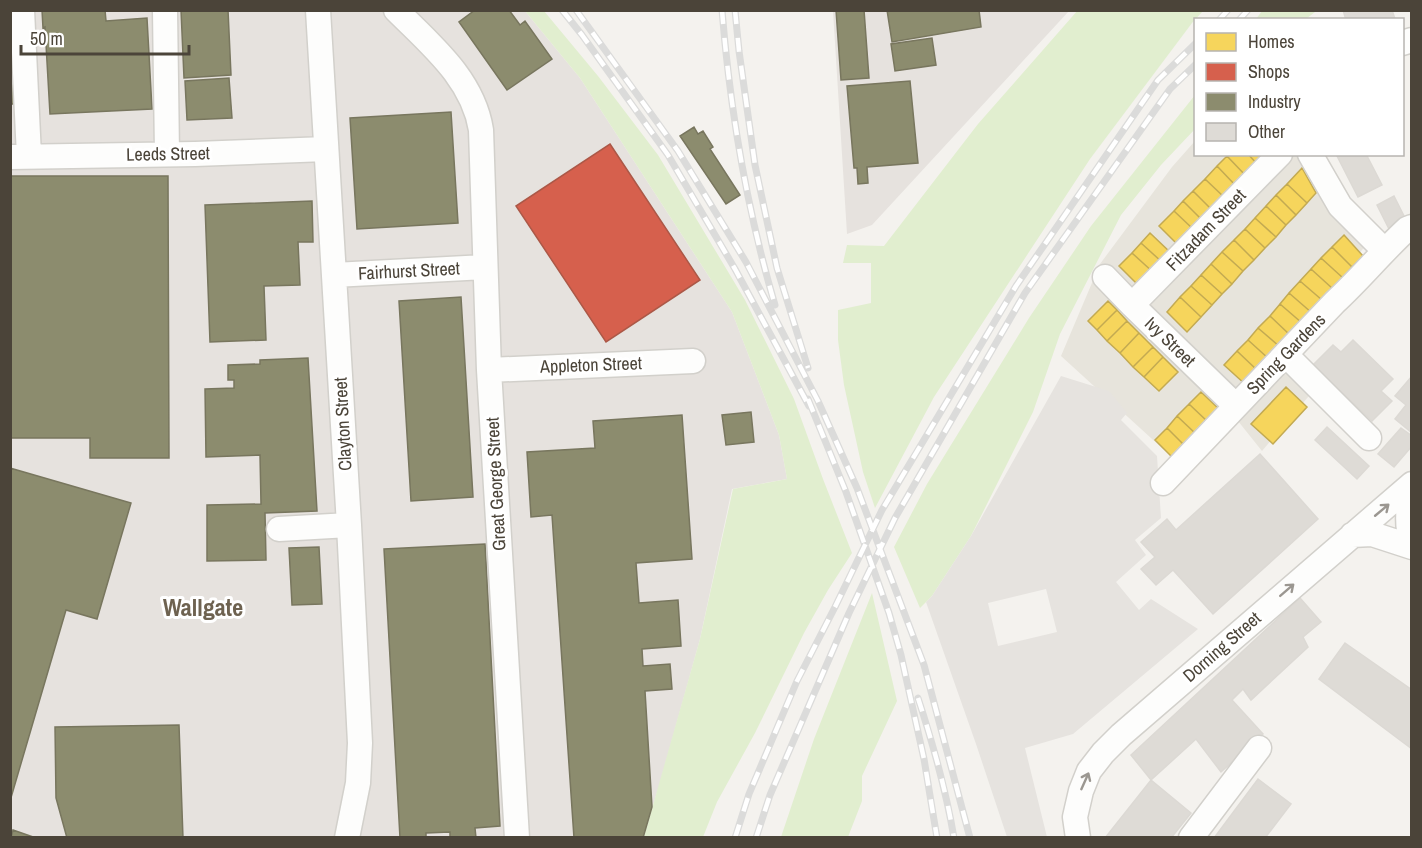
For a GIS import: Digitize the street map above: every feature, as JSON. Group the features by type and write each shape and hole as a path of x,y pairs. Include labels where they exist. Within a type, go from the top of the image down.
{"street":[{"path":"20,157 22,10"},
{"path":"165,10 167,154"},
{"name":"Clayton Street","path":"318,10 360,743 358,783 347,837"},
{"name":"Great George Street","path":"396,10 456,72 474,106 481,130 489,370 517,837"},
{"name":"Leeds Street","path":"20,157 326,149"},
{"name":"Fitzadam Street","path":"1132,305 1278,156"},
{"path":"1311,156 1340,206 1384,250"},
{"name":"Spring Gardens","path":"1163,483 1361,277 1384,250 1412,227"},
{"name":"Fairhurst Street","path":"334,275 484,267"},
{"name":"Ivy Street","path":"1105,277 1236,406"},
{"path":"1286,355 1369,438"},
{"name":"Appleton Street","path":"489,370 693,361"},
{"name":"Dorning Street","path":"1078,837 1075,817 1081,791 1089,771 1103,753 1412,484"},
{"path":"1412,494 1408,515 1412,545"},
{"path":"279,529 349,525"},
{"path":"1352,536 1372,534 1412,545"},
{"path":"1191,837 1259,748"}],"shaded area":[{"path":"10,11 525,11 580,78 732,312 779,435 787,479 732,489 700,639 643,837 11,837"},
{"path":"833,11 1069,11 872,225 847,234"},
{"path":"1194,142 1194,156 1315,156 1366,245 1312,313 1283,345 1320,383 1262,451 1226,406 1174,459 1061,356 1100,264 1172,167"},
{"path":"1061,376 1109,391 1127,413 1121,420 1157,456 1161,518 1135,540 1146,555 1116,582 1139,610 1151,599 1198,629 1073,734 1025,748 1047,837 1007,837 926,602 971,536","holes":["1046,589 1057,632 998,646 988,603"]}],"green space":[{"path":"1078,10 1203,11 1194,18 1090,159 934,397 875,508 863,472 844,385 838,340 838,310 871,303 871,263 843,263 847,245 884,246 978,124"},
{"path":"525,11 544,11 598,76 658,155 745,300 794,399 852,553 804,633 755,733 717,802 703,837 644,837 700,639 733,489 787,479 779,435 732,312 580,78"},
{"path":"1262,11 1315,12 1307,18 1257,18"},
{"path":"1194,96 1194,130 1161,165 1121,215 1060,334 1033,412 971,536 932,596 920,608 894,547 927,484 1029,318 1091,226"},
{"path":"872,593 897,701 862,776 862,801 848,837 781,837 814,739"}],"building: Homes":[{"path":"1227,156 1250,156 1257,164 1246,176"},
{"path":"1227,156 1246,176 1236,186 1217,166"},
{"path":"1250,156 1264,156 1257,164"},
{"path":"1217,166 1236,186 1224,197 1205,179"},
{"path":"1302,168 1316,193 1307,203 1287,184"},
{"path":"1205,179 1224,197 1212,210 1193,191"},
{"path":"1287,184 1307,203 1296,215 1276,195"},
{"path":"1193,191 1212,210 1202,220 1183,201"},
{"path":"1276,195 1296,215 1286,225 1266,206"},
{"path":"1183,201 1202,220 1193,229 1174,211"},
{"path":"1266,206 1286,225 1276,237 1255,218"},
{"path":"1174,211 1193,229 1178,245 1159,226"},
{"path":"1255,218 1276,237 1265,248 1245,229"},
{"path":"1245,229 1265,248 1254,260 1234,240"},
{"path":"1150,233 1172,254 1163,263 1141,243"},
{"path":"1344,235 1363,256 1352,267 1332,247"},
{"path":"1234,240 1254,260 1243,271 1222,252"},
{"path":"1141,243 1163,263 1154,273 1132,253"},
{"path":"1332,247 1352,267 1343,278 1321,258"},
{"path":"1222,252 1243,271 1232,284 1211,264"},
{"path":"1132,253 1154,273 1141,288 1119,266"},
{"path":"1321,258 1343,278 1333,289 1311,269"},
{"path":"1211,264 1232,284 1222,294 1201,275"},
{"path":"1311,269 1333,289 1322,300 1300,281"},
{"path":"1201,275 1222,294 1212,305 1191,286"},
{"path":"1300,281 1322,300 1312,313 1289,293"},
{"path":"1191,286 1212,305 1201,317 1180,297"},
{"path":"1289,293 1312,313 1302,323 1280,304"},
{"path":"1180,297 1201,317 1187,332 1167,312"},
{"path":"1108,301 1117,310 1097,330 1088,321"},
{"path":"1280,304 1302,323 1290,335 1270,316"},
{"path":"1117,310 1127,321 1107,341 1097,330"},
{"path":"1270,316 1290,335 1280,347 1258,328"},
{"path":"1127,321 1139,333 1120,353 1107,341"},
{"path":"1258,328 1280,347 1269,359 1248,340"},
{"path":"1139,333 1153,347 1133,367 1120,353"},
{"path":"1248,340 1269,359 1258,371 1237,351"},
{"path":"1153,347 1163,357 1144,377 1133,367"},
{"path":"1237,351 1258,371 1246,385 1224,365"},
{"path":"1163,357 1178,372 1159,391 1144,377"},
{"path":"1286,387 1307,407 1273,444 1251,424"},
{"path":"1201,392 1220,410 1208,422 1189,404"},
{"path":"1189,404 1208,422 1196,434 1177,416"},
{"path":"1177,416 1196,434 1185,446 1167,428"},
{"path":"1167,428 1185,446 1173,458 1155,440"}],"building: Shops":[{"path":"610,144 700,280 606,342 516,206"}],"building: Industry":[{"path":"10,10 15,104 10,104"},
{"path":"42,10 105,10 106,21 147,18 152,109 50,114"},
{"path":"181,10 228,10 231,75 184,78"},
{"path":"475,10 509,10 520,25 525,21 552,59 507,90 459,22"},
{"path":"836,10 864,10 869,78 841,80"},
{"path":"887,10 979,10 981,27 892,42"},
{"path":"932,38 936,65 895,71 891,44"},
{"path":"229,78 232,118 187,120 185,81"},
{"path":"910,81 918,163 867,167 868,183 858,184 857,168 854,168 847,86"},
{"path":"451,112 458,223 357,229 350,118"},
{"path":"694,127 698,134 703,131 713,147 710,149 740,195 726,204 680,136"},
{"path":"10,176 168,176 169,458 90,458 90,438 10,438"},
{"path":"312,201 313,242 298,242 300,285 264,286 266,340 210,342 205,205"},
{"path":"461,297 473,497 411,501 399,301"},
{"path":"308,358 317,511 265,513 266,560 207,561 207,505 261,504 260,455 206,457 205,389 234,388 234,380 228,380 228,365 260,364 260,360"},
{"path":"751,412 754,442 726,445 722,415"},
{"path":"682,415 692,559 636,563 639,603 678,600 681,646 642,649 643,666 670,664 672,689 645,691 652,807 643,838 574,838 552,515 531,517 527,452 595,448 593,421"},
{"path":"10,468 131,503 97,619 66,610 10,801"},
{"path":"485,544 500,826 475,828 476,838 450,838 450,832 426,833 426,838 400,838 384,549"},
{"path":"319,547 322,604 292,605 289,548"},
{"path":"179,725 183,838 67,838 56,798 55,727"},
{"path":"13,830 36,838 11,838"}],"building: Other":[{"path":"1343,10 1392,10 1395,18 1345,18"},
{"path":"1337,156 1367,156 1382,185 1358,197"},
{"path":"1394,196 1406,220 1389,229 1377,205"},
{"path":"1353,340 1393,379 1381,391 1392,401 1372,421 1313,365 1333,345 1341,352"},
{"path":"1412,376 1412,433 1395,419 1406,405 1395,396"},
{"path":"1327,427 1369,466 1357,479 1315,440"},
{"path":"1401,428 1412,436 1412,446 1394,467 1378,454"},
{"path":"1260,454 1318,519 1213,614 1173,570 1156,585 1141,569 1155,557 1141,542 1167,519 1176,530"},
{"path":"1300,598 1321,622 1303,637 1308,647 1251,700 1243,689 1232,700 1263,734 1221,772 1196,739 1151,780 1131,755"},
{"path":"1345,643 1412,690 1412,749 1319,679"},
{"path":"1258,779 1291,804 1265,838 1214,838"},
{"path":"1151,780 1191,813 1171,838 1105,838"}],"railway":[{"path":"562,10 668,155 735,269 809,406"},
{"path":"576,10 678,151 746,262 818,401 857,488 924,665 970,838"},
{"path":"722,10 741,159 756,233 775,305"},
{"path":"735,10 755,165 777,268 808,368"},
{"path":"1221,18 1228,10"},
{"path":"1241,18 1248,10"},
{"path":"735,838 749,794 797,681 882,510 1016,286 1158,80 1194,45"},
{"path":"756,838 770,795 849,613 895,518 1025,293 1170,89 1194,66"},
{"path":"808,399 846,492 889,613 901,655 924,759 937,838"},
{"path":"918,698 939,767 954,838"}],"district":[{"name":"Wallgate","path":"203,608"}]}
